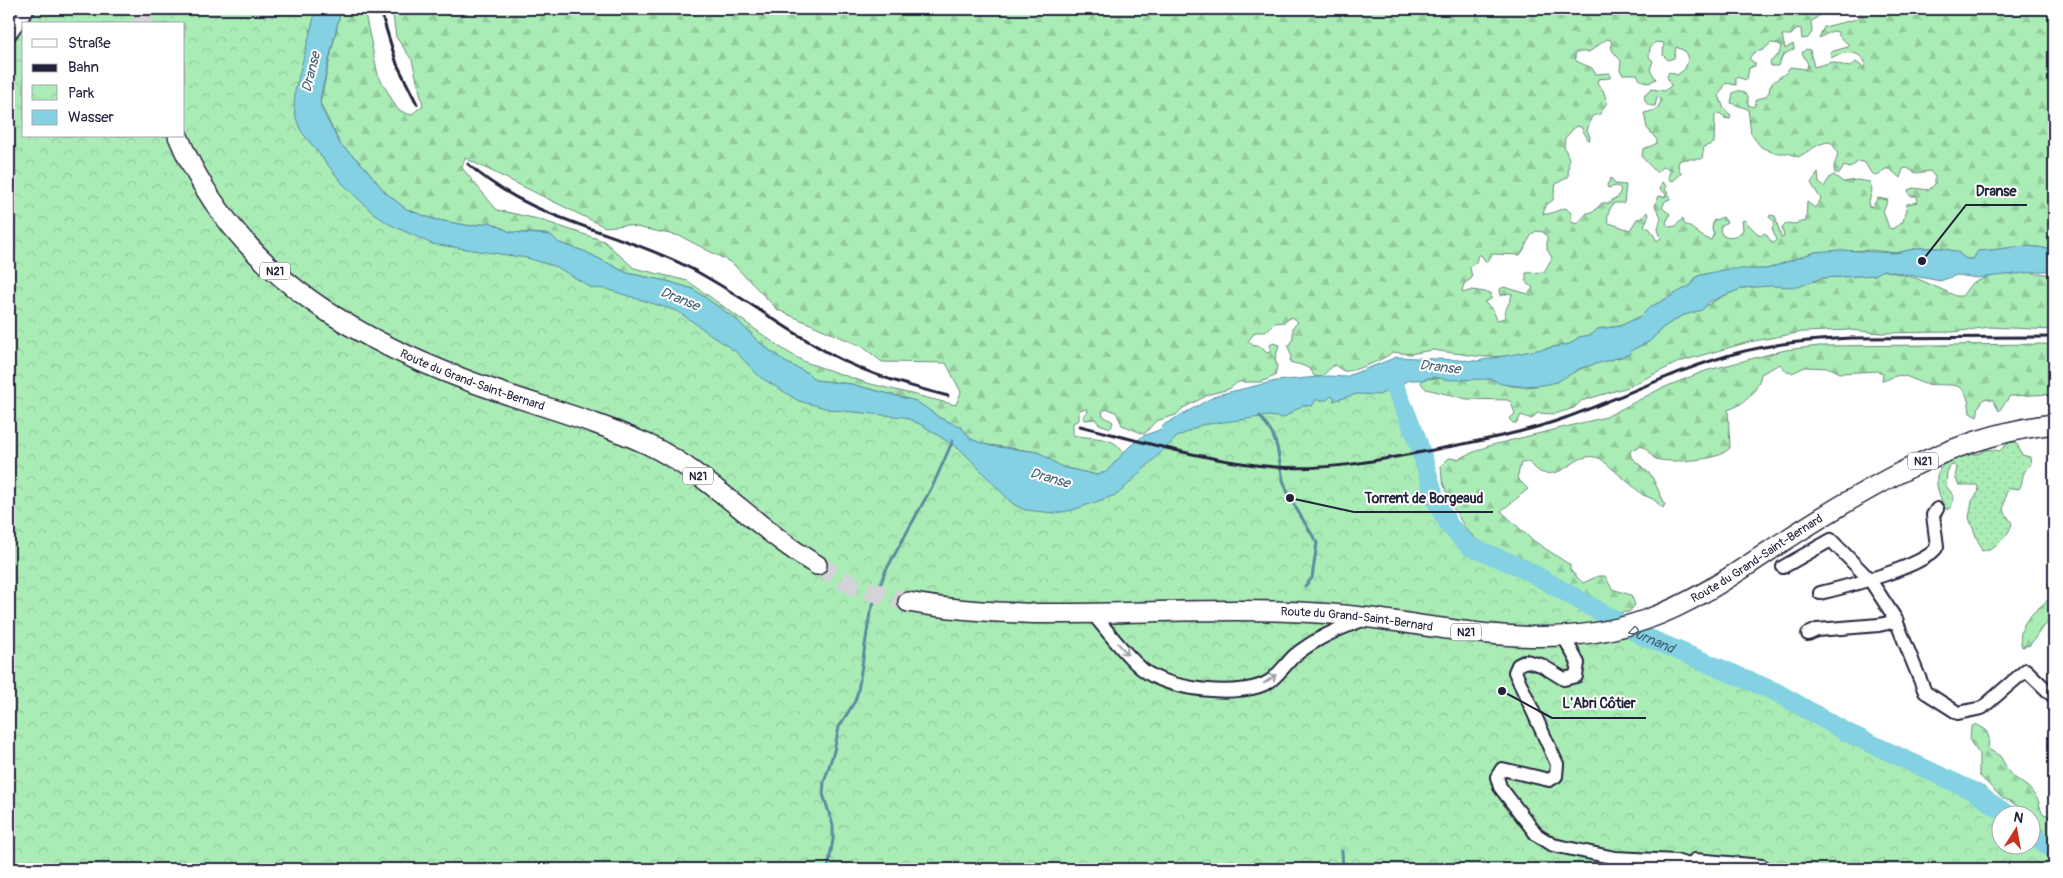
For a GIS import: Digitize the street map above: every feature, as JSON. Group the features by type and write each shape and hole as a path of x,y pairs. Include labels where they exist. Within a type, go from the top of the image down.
{"main road":[{"name":"Route du Grand-Saint-Bernard","path":"179,138 210,198 240,236 272,269 331,316 371,339 416,360 490,388 618,431 668,455 702,479 773,536 817,565"},
{"name":"Route du Grand-Saint-Bernard","path":"908,602 983,612 1294,612 1368,618 1529,638 1583,635 1624,627 1649,619 1705,591 1858,494 1920,462 1991,436 2054,424"}],"street":[{"path":"9,35 28,9"},
{"path":"1820,593 1870,580 1930,556 1935,552 1938,541 1933,515 1937,509"},
{"path":"1783,567 1831,540 1870,580 1896,619 1908,644 1921,687 1925,692 1958,713 1982,708 2026,670 2054,697"},
{"path":"1091,612 1143,670 1158,679 1186,686 1233,691 1252,689 1269,681 1292,658 1322,636 1368,618"},
{"path":"1808,634 1817,630 1879,625 1896,619"},
{"path":"1564,637 1578,663 1576,676 1564,679 1541,665 1526,661 1518,665 1515,672 1557,764 1556,776 1549,780 1502,769 1497,777 1500,787 1537,835 1553,845 1615,858 1695,867 1695,860 1707,860 1762,866 1767,869"}],"green space":[{"path":"9,9 332,9 306,111 372,189 445,236 538,241 683,306 795,394 909,414 1063,496 1176,435 1205,415 1381,377 1406,396 1437,507 1471,550 1566,587 1606,620 1697,663 1735,672 1819,710 1841,731 1984,787 2005,806 1990,806 1990,856 2040,856 2040,837 2054,844 2054,869 9,869"},
{"path":"341,9 364,9 378,75 398,110 411,115 423,105 412,60 396,37 392,9 1835,9 1834,15 1821,14 1811,22 1812,32 1808,38 1802,39 1801,29 1798,28 1791,35 1782,35 1785,49 1793,44 1794,49 1783,55 1778,66 1771,66 1770,62 1779,54 1781,47 1779,44 1771,43 1763,50 1753,53 1749,59 1755,63 1755,66 1749,68 1747,80 1736,77 1736,85 1726,83 1719,95 1724,109 1731,115 1730,119 1724,118 1720,113 1715,115 1714,143 1704,147 1702,159 1684,159 1679,161 1678,166 1681,174 1673,181 1668,177 1671,169 1662,167 1657,173 1642,157 1643,149 1656,144 1657,140 1647,128 1644,113 1656,110 1661,102 1660,98 1657,97 1655,106 1650,106 1646,103 1644,96 1652,89 1664,91 1671,86 1667,76 1669,72 1677,75 1685,69 1688,59 1685,51 1676,47 1674,58 1668,60 1663,55 1664,43 1656,42 1650,47 1649,57 1653,61 1650,70 1656,79 1649,83 1640,80 1637,74 1622,74 1620,70 1621,61 1612,50 1611,40 1607,39 1589,52 1576,52 1576,61 1592,68 1596,74 1610,73 1610,78 1598,79 1597,83 1603,90 1607,102 1600,114 1592,116 1587,130 1590,137 1589,141 1581,127 1576,126 1565,138 1564,146 1569,159 1568,177 1556,184 1553,200 1546,205 1543,214 1549,214 1566,208 1571,213 1571,222 1577,224 1587,213 1594,211 1602,203 1611,203 1613,199 1618,198 1621,189 1617,186 1608,188 1607,185 1611,178 1615,184 1626,185 1624,203 1614,203 1608,215 1609,223 1630,230 1637,219 1642,218 1647,212 1649,215 1644,226 1650,229 1657,241 1661,238 1658,229 1661,217 1655,206 1659,196 1665,197 1666,194 1660,189 1662,182 1667,186 1665,189 1670,196 1670,199 1665,201 1662,208 1670,214 1666,223 1669,227 1676,226 1683,218 1684,224 1711,240 1714,233 1712,230 1713,221 1723,217 1727,222 1721,226 1722,235 1731,237 1743,230 1742,221 1744,220 1760,236 1765,233 1773,244 1776,240 1772,228 1775,222 1769,217 1770,215 1775,216 1781,237 1784,237 1782,228 1787,223 1794,224 1806,221 1807,202 1815,208 1821,199 1811,183 1818,173 1819,183 1824,187 1830,177 1834,175 1843,182 1857,180 1870,182 1872,190 1868,206 1872,207 1878,198 1888,200 1883,211 1889,228 1892,229 1903,222 1907,204 1918,202 1917,196 1910,196 1908,190 1913,188 1929,190 1935,184 1935,177 1930,171 1916,173 1907,168 1903,169 1900,178 1890,169 1885,169 1878,176 1871,173 1865,163 1859,161 1850,168 1844,166 1840,173 1835,173 1834,165 1837,152 1830,142 1818,145 1798,157 1788,153 1774,153 1761,147 1751,134 1748,109 1731,103 1733,93 1741,91 1745,93 1748,96 1748,105 1754,107 1757,99 1765,97 1772,84 1790,67 1806,69 1808,64 1802,53 1806,49 1810,50 1814,67 1832,62 1849,67 1856,62 1864,68 1865,61 1853,53 1844,53 1831,58 1830,52 1848,47 1848,44 1839,36 1838,32 1832,31 1819,38 1824,27 1857,19 1860,16 1860,9 2054,9 2054,251 2025,246 1978,251 1973,259 1966,259 1957,252 1943,248 1919,248 1896,253 1871,250 1815,252 1767,269 1723,270 1701,275 1696,277 1692,285 1649,308 1641,316 1620,326 1598,329 1591,335 1579,337 1570,344 1509,356 1484,357 1432,350 1410,354 1392,352 1377,361 1354,370 1344,371 1334,365 1321,377 1314,376 1307,368 1290,362 1291,355 1288,346 1293,339 1293,327 1298,322 1291,317 1285,322 1274,323 1266,332 1255,332 1248,341 1254,346 1260,346 1267,353 1270,352 1270,345 1273,343 1279,345 1275,359 1277,366 1275,376 1261,382 1238,382 1229,389 1210,394 1183,408 1176,415 1156,421 1144,434 1122,425 1116,412 1108,409 1102,411 1103,416 1113,422 1111,428 1099,424 1095,419 1085,420 1083,416 1088,412 1087,409 1079,410 1079,420 1073,423 1073,435 1109,441 1120,448 1123,454 1107,471 1097,475 1062,467 1038,452 983,444 971,439 961,427 940,418 916,401 851,384 815,380 808,373 785,362 759,342 737,320 693,289 667,281 627,273 584,251 559,243 547,234 510,232 490,222 471,226 433,219 406,209 385,192 364,166 340,144 320,103","holes":["465,158 605,227 626,225 680,236 732,263 778,310 863,347 882,362 946,363 961,392 956,405 867,383 805,362 784,350 688,281 634,268 604,241 538,219 497,210 462,168","1536,231 1543,232 1547,236 1547,249 1552,258 1544,272 1526,273 1526,282 1533,288 1528,294 1504,287 1500,289 1501,296 1509,293 1512,294 1505,318 1497,320 1493,310 1484,302 1491,299 1491,293 1472,290 1463,293 1464,284 1472,278 1470,267 1476,262 1478,255 1481,255 1486,262 1493,254 1520,255"]},
{"path":"1883,270 1916,278 1956,296 1962,296 1971,284 1990,276 2026,272 2054,275 2054,330 1990,327 1953,332 1880,333 1850,330 1803,332 1749,342 1679,362 1628,387 1581,401 1574,408 1555,414 1537,413 1532,419 1521,415 1517,423 1513,423 1509,419 1515,414 1511,402 1507,400 1467,399 1426,389 1421,383 1422,380 1427,379 1466,378 1490,379 1506,385 1522,387 1540,385 1591,365 1628,355 1631,350 1650,341 1662,328 1681,316 1697,311 1725,295 1743,288 1817,281 1822,278 1875,275"},
{"path":"2054,344 2054,394 2010,396 1999,411 1993,400 1985,398 1979,406 1977,417 1970,413 1966,394 1957,386 1926,384 1900,375 1882,381 1883,374 1878,371 1840,373 1830,368 1805,367 1792,373 1787,372 1780,364 1761,374 1754,392 1745,401 1728,410 1730,448 1722,454 1703,459 1666,461 1654,458 1646,449 1640,446 1630,451 1631,457 1651,475 1665,504 1663,508 1653,499 1643,495 1601,459 1585,457 1566,468 1551,473 1543,473 1528,462 1521,463 1517,478 1528,489 1501,511 1531,539 1570,565 1570,570 1583,583 1598,576 1605,576 1612,589 1631,595 1635,605 1629,612 1611,613 1598,607 1577,590 1553,575 1479,542 1465,528 1451,504 1442,480 1441,466 1449,458 1458,459 1488,446 1606,417 1660,389 1705,371 1785,350 1819,346"},
{"path":"2010,442 2016,442 2022,455 2030,457 2031,464 2025,471 2019,489 2011,488 2006,493 2003,510 2012,523 2011,528 1996,545 1982,551 1969,518 1972,501 1979,491 1977,485 1959,485 1955,477 1957,468 1954,465 1950,466 1947,472 1946,486 1954,496 1952,506 1947,510 1939,493 1937,475 1945,463 1986,450 1999,451"},
{"path":"2054,577 2054,618 2042,628 2030,645 2022,647 2020,638 2024,624 2052,596 2049,584"},
{"path":"1976,724 1986,730 1989,738 1988,749 2000,756 2010,774 2029,788 2038,800 2040,806 2017,806 2002,798 1979,775 1979,754 1970,741 1971,727"},
{"path":"2040,806 2042,813 2049,816 2054,813 2054,837 2046,835 2040,825"}],"water":[{"name":"Dranse","path":"316,9 341,9 320,98 321,108 340,144 364,166 385,192 406,209 433,219 471,226 490,222 510,232 551,235 559,243 584,251 627,273 667,281 693,289 737,320 759,342 785,362 808,373 815,380 851,384 916,401 940,418 961,427 971,439 990,446 1038,452 1062,467 1097,475 1107,471 1130,446 1143,436 1159,430 1165,424 1217,395 1276,381 1328,376 1345,377 1397,357 1477,361 1570,344 1579,337 1591,335 1598,329 1620,326 1641,316 1649,308 1691,285 1696,277 1729,269 1767,269 1815,252 1839,250 1896,253 1919,248 1943,248 1957,252 1966,259 1973,259 1978,251 2025,246 2054,251 2054,270 1977,278 1957,275 1940,281 1883,270 1875,275 1822,278 1798,287 1769,286 1743,288 1709,302 1702,310 1681,316 1662,328 1650,341 1632,350 1628,355 1581,368 1557,382 1544,385 1517,386 1501,384 1491,379 1450,380 1432,377 1422,380 1409,380 1379,395 1357,394 1333,401 1335,398 1331,396 1327,400 1316,400 1312,406 1303,405 1283,418 1269,416 1201,425 1177,437 1118,494 1073,510 1055,513 1025,510 1013,504 962,451 922,425 904,417 833,410 799,401 760,377 736,352 677,311 606,289 592,288 557,267 527,258 432,244 389,224 373,213 343,184 301,131 296,118 294,107 295,91"}],"waterway":[{"name":"Durnand","path":"1388,371 1416,436 1437,503 1449,525 1469,546 1523,568 1641,635 1776,692 1846,732 1973,791 1995,806"},
{"path":"1260,416 1273,435 1283,480 1290,498 1317,543 1312,578 1305,586"},
{"path":"828,869 833,839 833,825 823,794 824,782 839,727 855,701 858,691 870,613 885,572 934,483 953,440"},
{"name":"Durnand","path":"2040,840 2054,850"},
{"path":"1342,851 1343,869"}],"tunnel":[{"path":"142,9 144,22"},
{"path":"817,565 856,587 908,602"}],"railway":[{"path":"380,9 397,64 417,104"},
{"path":"468,164 493,183 519,199 546,212 630,242 686,266 724,287 815,345 848,363 890,379 948,396"},
{"path":"1080,426 1177,451 1226,461 1295,468 1335,466 1413,454 1533,428 1587,410 1693,367 1737,353 1779,344 1851,338 2054,337"}],"place":[{"name":"Dranse","path":"1922,261"},
{"name":"Torrent de Borgeaud","path":"1290,498"},
{"name":"L'Abri Côtier","path":"1502,691"}]}
